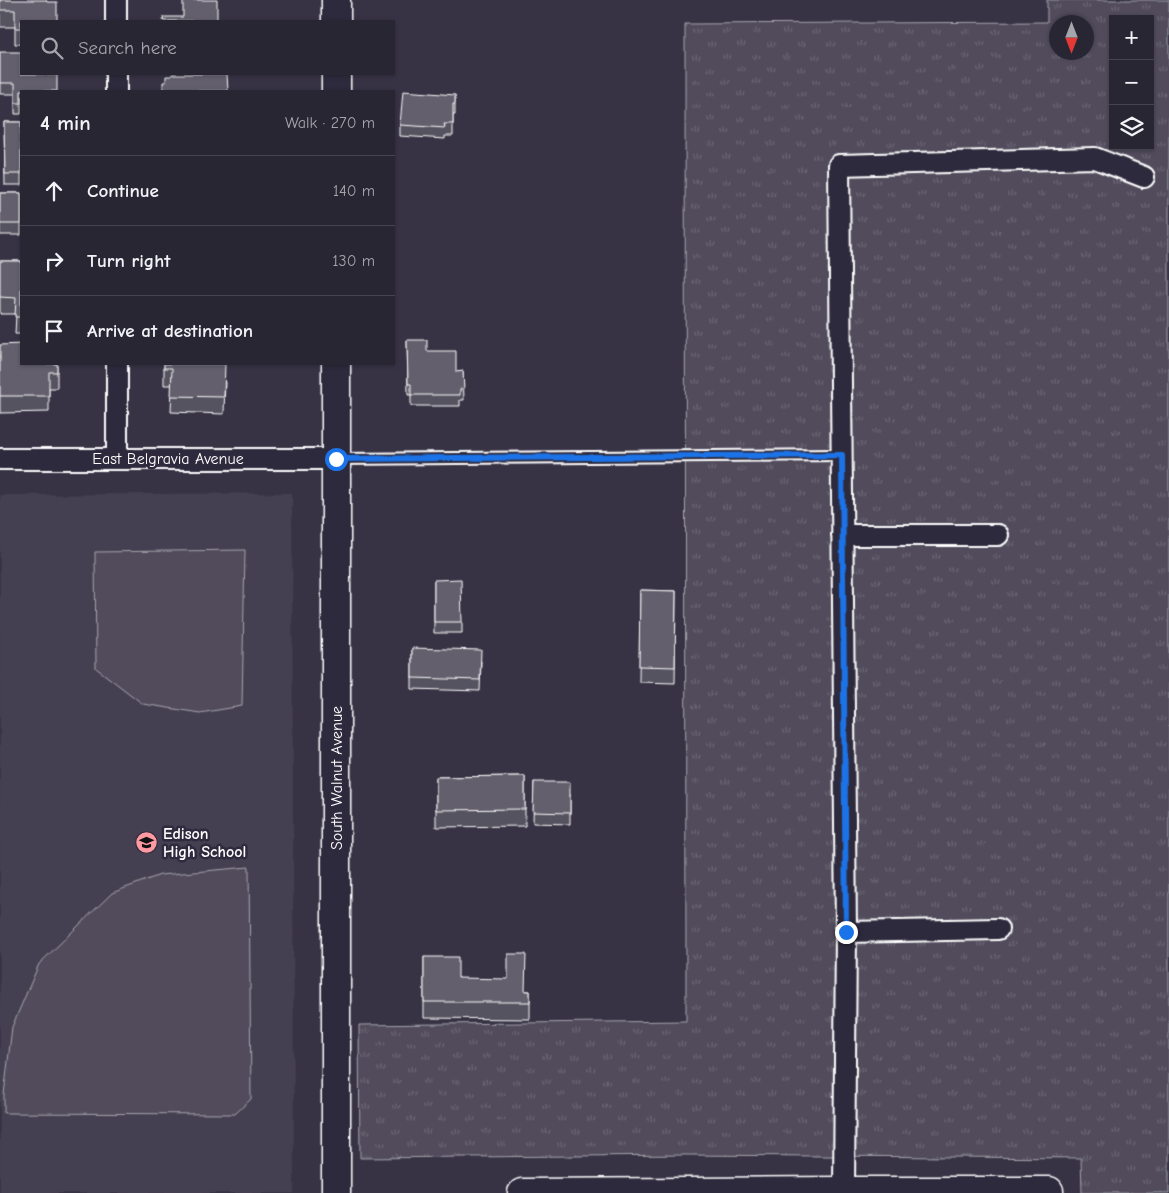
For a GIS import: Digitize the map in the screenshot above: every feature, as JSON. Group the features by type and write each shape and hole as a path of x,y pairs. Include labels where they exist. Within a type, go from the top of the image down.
{"street":[{"path":"116,0 116,20"},
{"path":"336,0 336,20"},
{"path":"116,75 116,90"},
{"path":"336,75 336,90"},
{"path":"844,1191 846,932 839,164 1095,158 1144,177"},
{"path":"117,365 117,458"},
{"name":"South Walnut Avenue","path":"336,365 336,1193"},
{"name":"East Belgravia Avenue","path":"0,459 336,459"},
{"path":"842,536 998,535"},
{"path":"846,932 998,929"},
{"path":"522,1193 1048,1192"}],"lane":[{"path":"336,459 842,455"}],"shaded area":[{"name":"Edison High School","path":"292,493 294,1193 0,1193 0,495"}],"green space":[{"path":"1047,0 1169,0 1169,1193 1082,1193 1081,1158 686,1155 360,1158 359,1025 686,1021 685,24 1047,22"},
{"path":"245,550 242,706 200,713 143,704 96,668 95,552"},
{"path":"249,867 251,1099 235,1114 4,1113 4,1095 12,1027 39,964 112,893 160,875"}],"building":[{"path":"0,0 46,0 47,2 57,2 57,20 20,20 20,28 15,28 15,10 0,10"},
{"path":"183,0 217,0 217,20 163,20 164,17 183,17"},
{"path":"0,52 20,52 20,75 57,75 57,90 20,90 20,103 15,103 15,83 0,83"},
{"path":"227,75 228,90 163,90 163,82 166,82 166,76"},
{"path":"403,91 455,95 453,124 444,124 445,128 400,125"},
{"path":"4,122 20,122 20,174 5,174"},
{"path":"0,193 20,193 20,224 0,224"},
{"path":"0,261 20,261 20,317 15,317 16,298 0,297"},
{"path":"407,340 427,340 427,351 456,351 456,372 463,371 464,389 460,389 460,395 411,395 411,384 408,384"},
{"path":"20,344 20,365 57,365 57,372 49,372 49,396 0,396 0,345"},
{"path":"164,365 225,365 224,397 171,396 172,368 164,368"},
{"path":"461,579 462,622 434,622 434,580"},
{"path":"640,590 676,591 675,667 639,666"},
{"path":"412,648 481,650 480,680 412,678"},
{"path":"525,776 525,809 436,810 436,777"},
{"path":"534,782 570,782 570,813 533,812"},
{"path":"508,954 526,954 525,991 530,991 530,1002 424,1002 424,957 458,957 458,978 508,979"}],"place":[{"name":"Edison High School","path":"147,842"}],"route":[{"path":"336,459 842,455 846,932"}]}
